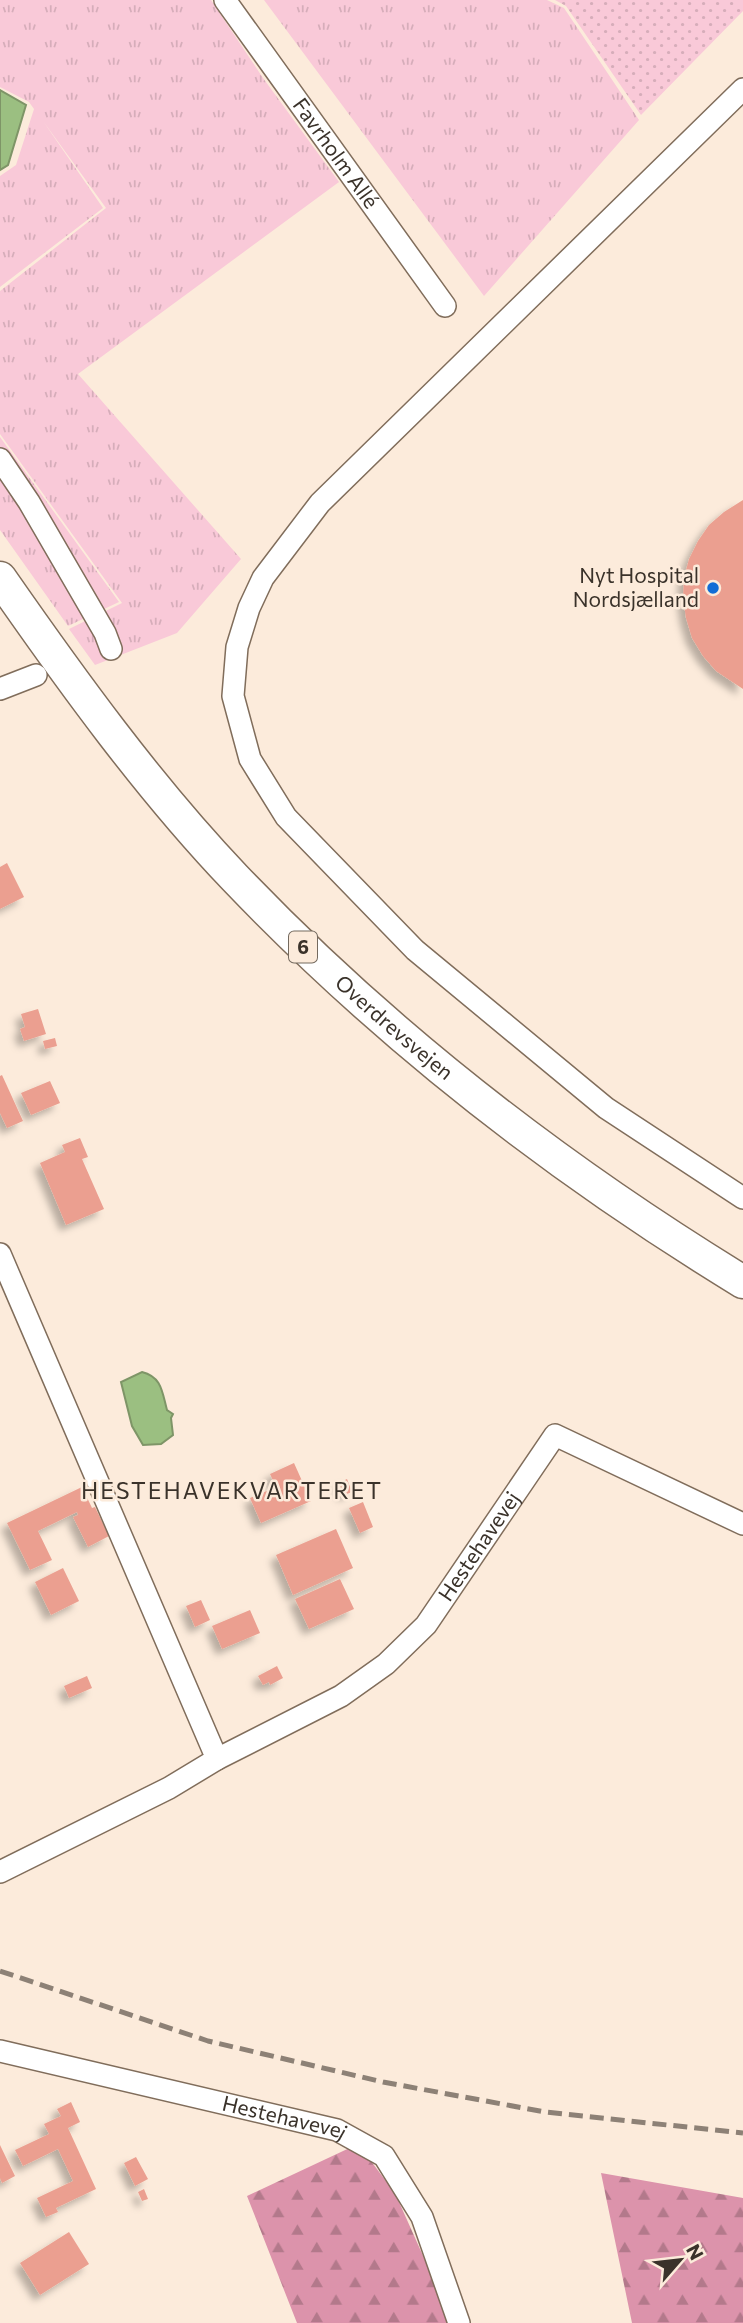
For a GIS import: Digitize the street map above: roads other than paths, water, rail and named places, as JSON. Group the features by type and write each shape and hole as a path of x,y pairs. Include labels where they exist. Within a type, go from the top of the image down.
{"main road":[{"name":"Overdrevsvejen","path":"0,578 106,723 167,800 233,876 310,955 536,1143 678,1242 743,1282"}],"street":[{"name":"Favrholm Allé","path":"225,0 444,306"},
{"path":"743,89 320,503 263,578 237,647 233,696 250,759 286,817 415,950 606,1108 743,1198"},
{"path":"0,459 29,502 105,633 111,649"},
{"path":"0,689 36,675"},
{"path":"0,1254 217,1759"},
{"name":"Hestehavevej","path":"0,1872 169,1788 217,1759 341,1696 386,1664 426,1625 555,1435 743,1524"},
{"name":"Hestehavevej","path":"0,2050 337,2130 384,2156 422,2217 459,2323"}],"railway":[{"path":"0,1971 208,2041 383,2082 545,2112 743,2133"}],"place":[{"name":"Nyt Hospital Nordsjælland","path":"713,588"}],"district":[{"name":"HESTEHAVEKVARTERET","path":"232,1491"}]}
